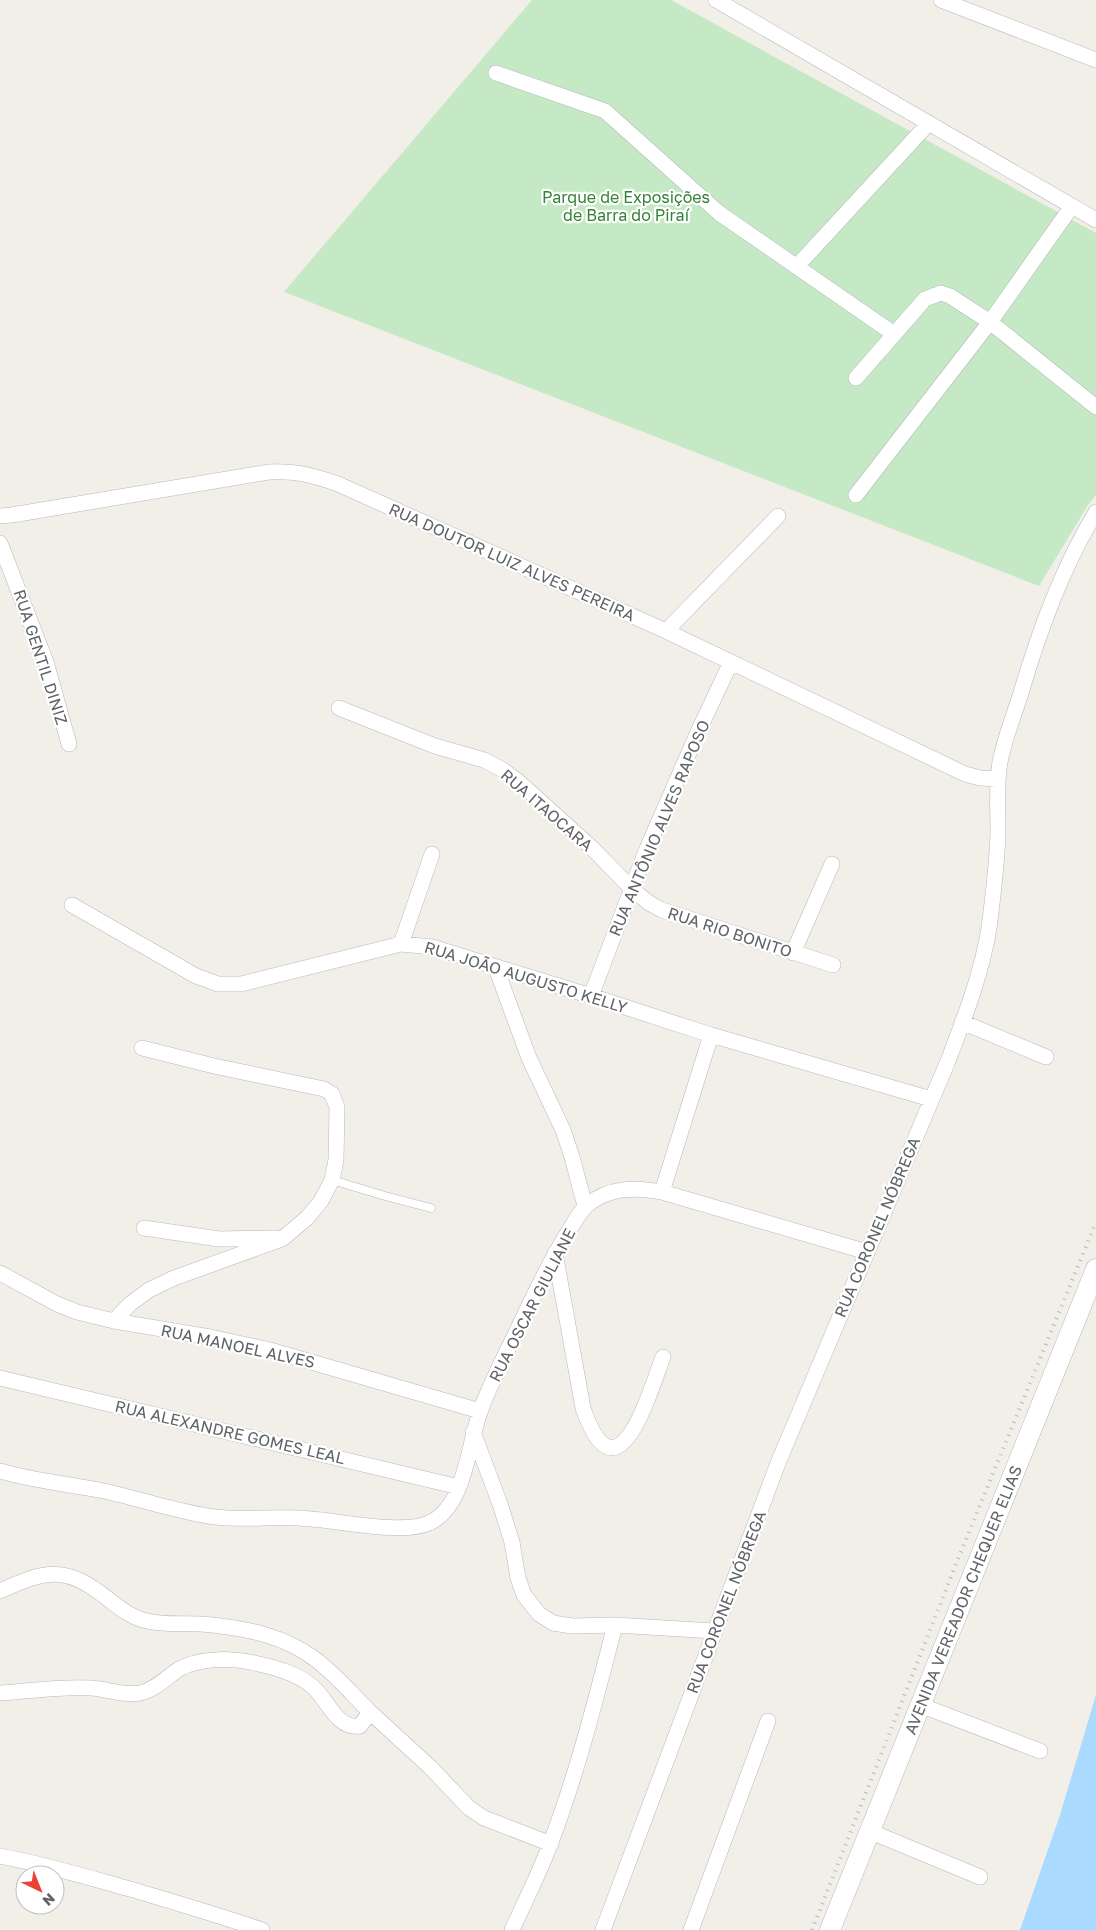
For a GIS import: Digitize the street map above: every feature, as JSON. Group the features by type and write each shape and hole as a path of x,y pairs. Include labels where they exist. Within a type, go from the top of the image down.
{"main road":[{"name":"AVENIDA VEREADOR CHEQUER ELIAS","path":"830,1930 1096,1269"}],"street":[{"path":"716,0 1096,220"},
{"path":"941,0 1096,60"},
{"path":"496,73 605,111 719,213 894,334"},
{"path":"797,266 929,123"},
{"path":"856,495 990,322 1072,206"},
{"path":"856,378 925,300 941,293 950,296 990,322 1096,407"},
{"name":"RUA DOUTOR LUIZ ALVES PEREIRA","path":"0,516 269,472 293,472 314,476 338,484 666,631 965,774 980,778 998,779"},
{"name":"RUA CORONEL NÓBREGA","path":"603,1930 778,1463 962,1022 985,948 989,926 998,837 998,779 1006,741 1051,600 1082,535 1096,512"},
{"path":"666,631 778,516"},
{"name":"RUA GENTIL DINIZ","path":"0,543 43,653 69,744"},
{"name":"RUA ANTÔNIO ALVES RAPOSO","path":"591,996 657,826 731,662"},
{"name":"RUA ITAOCARA","path":"339,708 435,746 484,760 503,770 519,782 592,848 632,889"},
{"path":"401,944 432,854"},
{"path":"793,953 832,864"},
{"name":"RUA RIO BONITO","path":"632,889 649,903 662,910 834,966"},
{"name":"RUA JOÃO AUGUSTO KELLY","path":"72,905 196,976 218,984 241,984 401,944 432,947 711,1035 931,1099"},
{"path":"496,968 529,1058 563,1130 585,1206"},
{"path":"962,1022 1046,1057"},
{"path":"662,1192 711,1035"},
{"path":"114,1321 130,1304 149,1290 174,1278 282,1238 307,1218 321,1201 332,1180 336,1160 338,1135 337,1107 332,1094 324,1089 214,1066 142,1048"},
{"name":"RUA OSCAR GIULIANE","path":"0,1471 106,1492 214,1517 247,1519 309,1518 369,1526 414,1527 427,1524 439,1517 449,1506 459,1487 480,1411 555,1253 585,1206 604,1194 620,1189 638,1188 662,1192 866,1252"},
{"path":"144,1228 219,1239 282,1238"},
{"path":"555,1253 584,1408 590,1428 596,1438 604,1445 613,1448 623,1444 630,1435 638,1421 663,1357"},
{"name":"RUA MANOEL ALVES","path":"0,1273 57,1304 77,1312 114,1321 270,1350 480,1411"},
{"name":"RUA ALEXANDRE GOMES LEAL","path":"0,1378 459,1487"},
{"path":"473,1432 512,1542 518,1578 524,1595 539,1614 553,1623 572,1626 615,1625 714,1631"},
{"path":"0,1591 43,1574 61,1573 79,1579 96,1589 131,1616 147,1622 241,1628 266,1634 294,1646 314,1658 430,1767 469,1808 484,1818 551,1844"},
{"path":"512,1930 551,1844 588,1729 615,1625"},
{"path":"0,1693 71,1687 140,1693 150,1690 181,1668 205,1661 238,1660 270,1666 293,1674 312,1687 343,1723 352,1728 360,1726 370,1712"},
{"path":"920,1705 1040,1751"},
{"path":"691,1930 768,1721"},
{"path":"869,1831 980,1877"},
{"path":"0,1856 34,1862 110,1883 217,1914 262,1930"}],"lane":[{"path":"332,1180 431,1208"}],"green space":[{"name":"Parque de Exposições de Barra do Piraí","path":"532,0 671,0 1096,233 1096,495 1039,586 284,292"}],"water":[{"path":"1096,1695 1096,1930 1020,1930 1060,1815"}],"railway":[{"path":"812,1930 958,1559 1096,1222"}]}
